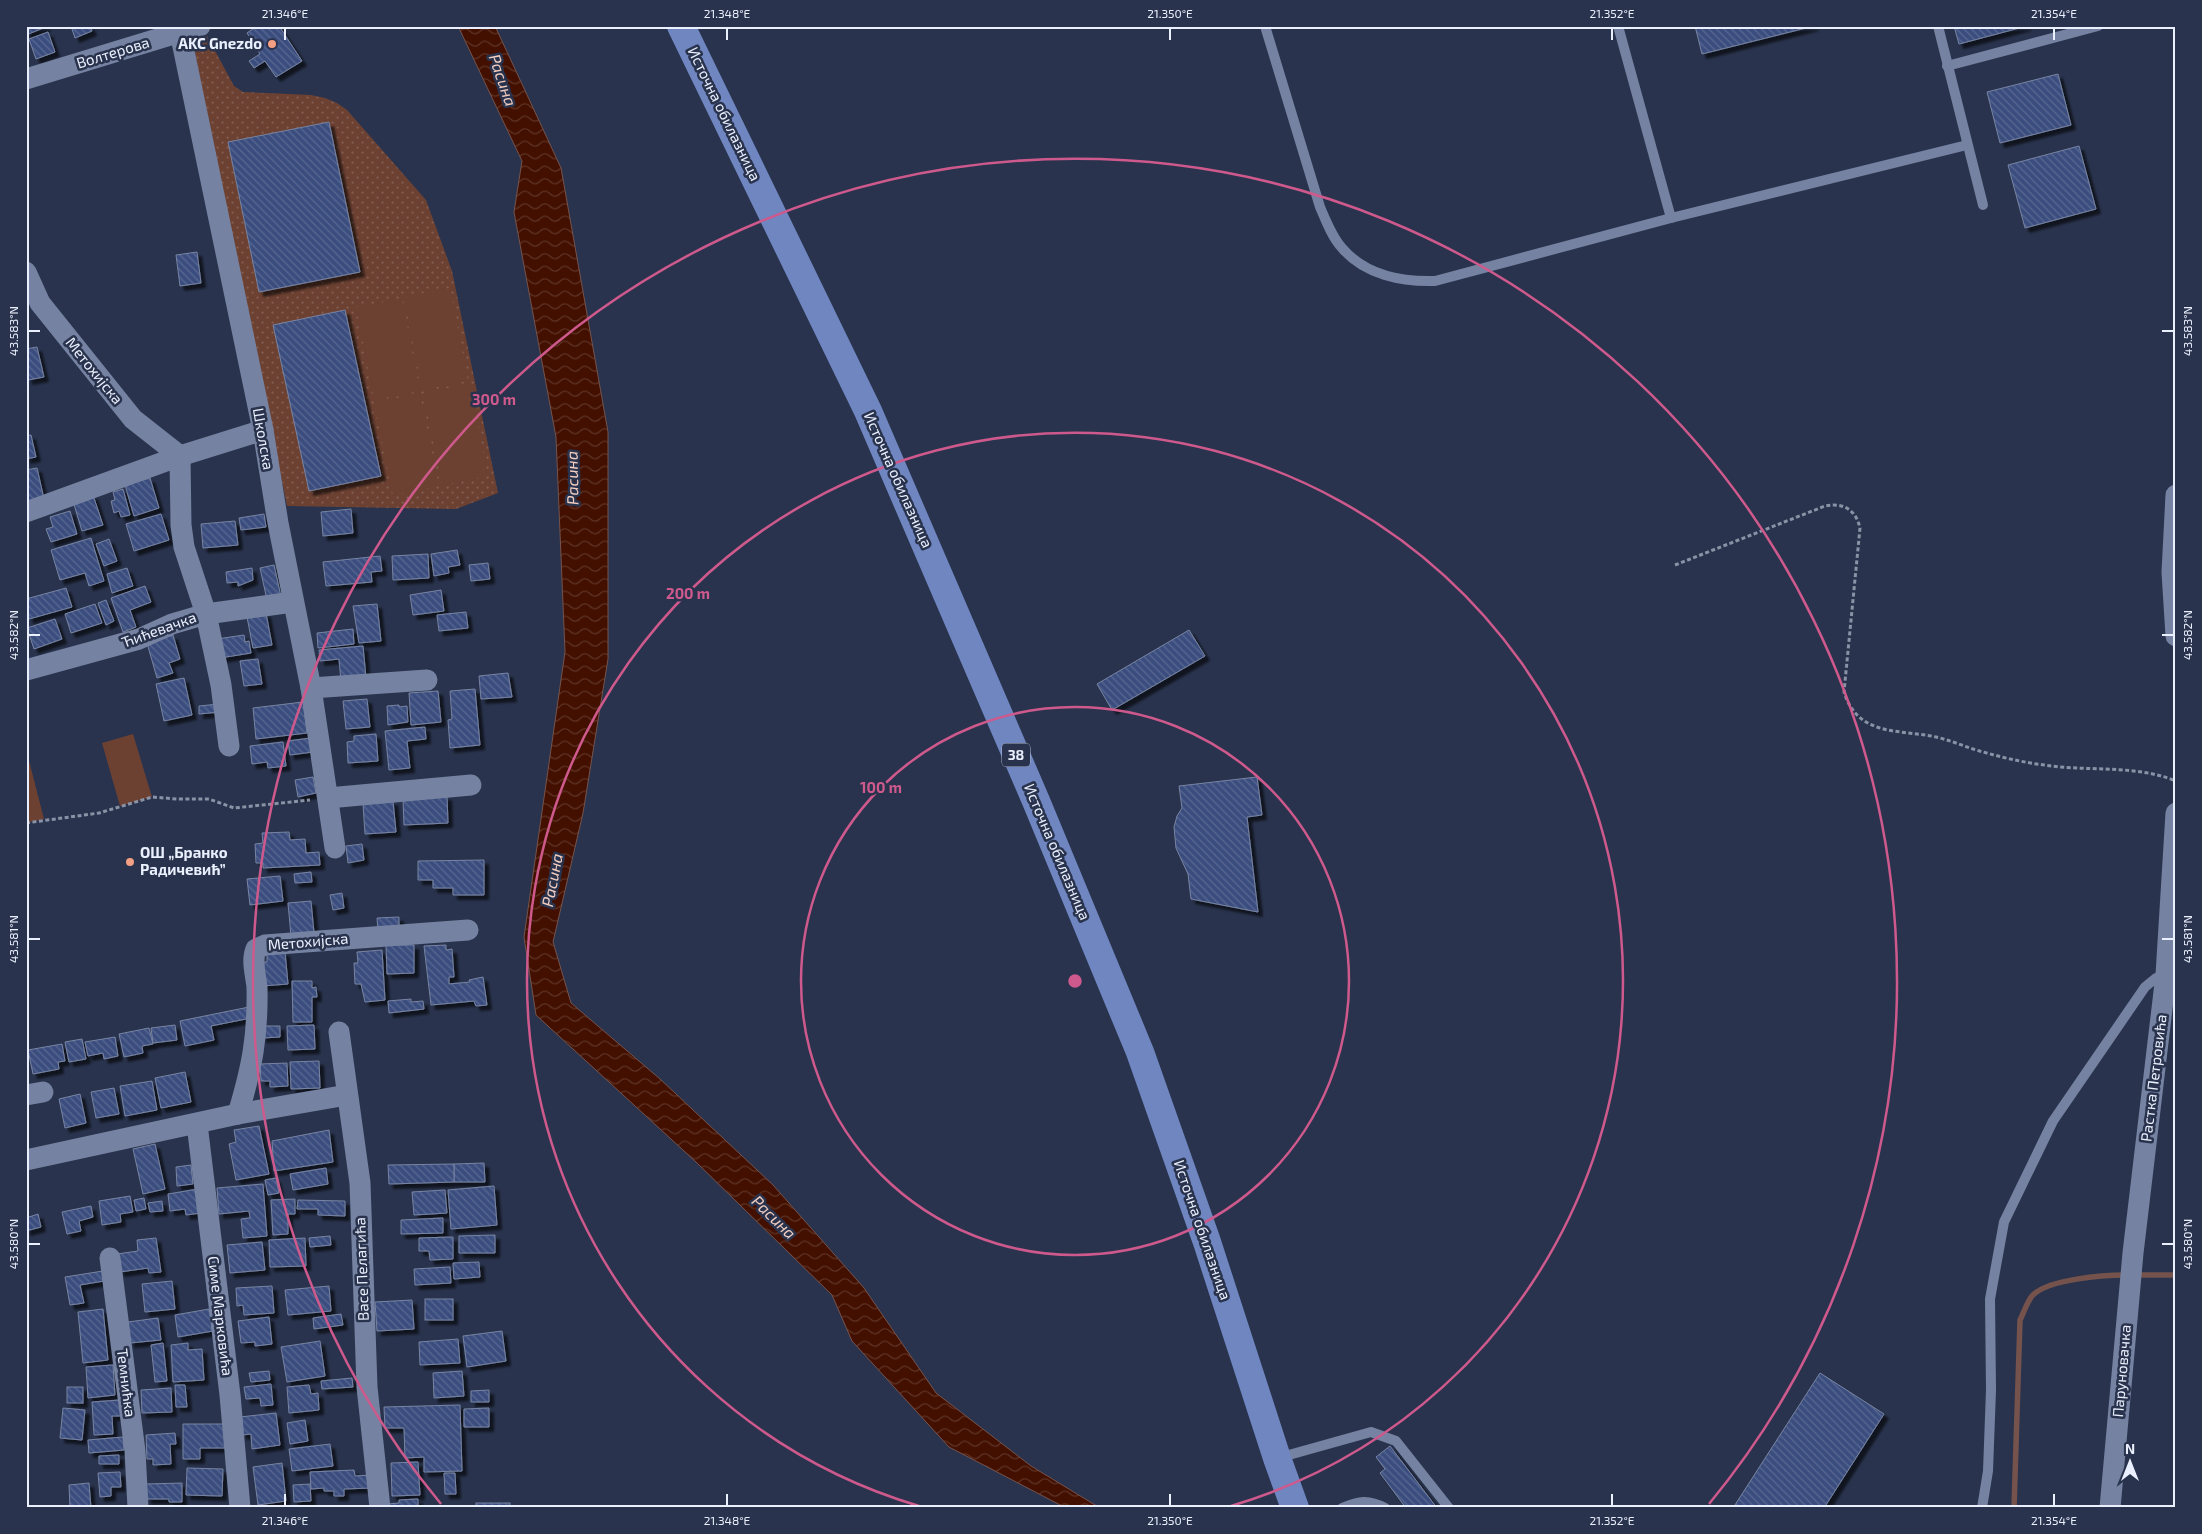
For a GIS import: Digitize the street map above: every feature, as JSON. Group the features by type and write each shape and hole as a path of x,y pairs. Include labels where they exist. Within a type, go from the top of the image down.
{"main road":[{"name":"Источна обилазница","path":"681,26 868,411 1036,801 1140,1052 1207,1242 1295,1508"}],"street":[{"name":"Волтерова","path":"26,79 200,26"},
{"name":"Школска","path":"180,32 262,430 311,688 335,848"},
{"name":"Метохијска","path":"26,272 40,303 133,419 180,456"},
{"path":"26,512 180,456 262,430"},
{"path":"180,456 181,525 184,547 206,614 220,685 229,746"},
{"path":"2176,495 2172,572 2176,636"},
{"name":"Ћићевачка","path":"26,670 139,639 172,624 206,614 294,602"},
{"path":"311,688 427,680"},
{"path":"328,798 471,784"},
{"name":"Растка Петровића","path":"2130,1294 2169,962 2176,813"},
{"name":"Метохијска","path":"238,1114 256,1044 257,1009 254,958 256,949 265,945 468,930"},
{"name":"Васе Пелагића","path":"339,1032 360,1183 367,1387 380,1508"},
{"path":"26,1160 238,1114 347,1095"},
{"name":"Симе Марковића","path":"198,1124 230,1394 240,1508"},
{"name":"Темнићка","path":"110,1258 134,1441 138,1508"},
{"name":"Паруновачка","path":"2110,1508 2130,1294"}],"lane":[{"path":"1265,26 1320,207 1330,229 1342,249 1383,275 1410,282 1434,281 1671,218 1967,145"},
{"path":"1618,26 1671,218"},
{"path":"1938,26 1983,205"},
{"path":"1947,66 2098,26"},
{"path":"1982,1508 1988,1471 1991,1390 1990,1299 2004,1222 2053,1121 2145,988 2169,962"},
{"path":"1277,1458 1371,1432 1396,1440 1449,1508"},
{"path":"1342,1508 1359,1501 1373,1501 1385,1508"}],"path":[{"path":"1674,566 1825,506 1846,507 1856,516 1860,528 1844,692 1848,703 1859,719 1876,727 1938,737 1974,750 2018,760 2077,769 2140,771 2176,781"},
{"path":"26,824 99,813 152,797 177,800 209,798 234,808 328,798"}],"shaded area":[{"path":"207,36 234,86 243,92 311,95 337,103 347,110 426,200 452,271 498,493 456,509 287,506 192,39"},
{"path":"450,288 468,381 422,390 404,297"},
{"path":"402,299 420,391 374,400 356,307"},
{"path":"469,384 488,476 442,485 423,393"},
{"path":"420,394 439,486 393,495 374,402"},
{"path":"133,734 152,797 120,806 102,743"},
{"path":"26,749 44,819 26,823"}],"water":[{"name":"Расина","path":"458,26 495,26 561,168 608,432 608,659 583,813 553,942 571,1003 660,1079 773,1185 864,1288 936,1393 1031,1466 1100,1508 1066,1508 949,1447 852,1341 832,1295 696,1162 536,1015 524,937 565,652 556,437 514,212 522,161"}],"building":[{"path":"26,26 46,26 46,27 26,35"},
{"path":"71,26 90,26 92,31 75,38"},
{"name":"AKC Gnezdo","path":"257,26 279,26 302,61 276,77 265,61 254,68 249,61 260,54 247,33"},
{"path":"1695,26 1814,26 1702,54"},
{"path":"1954,26 2027,26 1959,44"},
{"path":"48,32 55,52 36,59 29,39"},
{"path":"2058,74 2071,125 2000,143 1987,92"},
{"path":"329,122 360,272 259,292 228,142"},
{"path":"2079,146 2096,209 2025,228 2008,165"},
{"path":"197,252 201,283 180,286 176,255"},
{"path":"345,310 381,476 309,491 273,325"},
{"path":"37,347 44,377 28,380 26,349"},
{"path":"31,435 36,457 26,459 26,436"},
{"path":"37,468 44,499 26,503 26,470"},
{"path":"150,478 159,508 134,516 125,485"},
{"path":"123,489 130,515 121,517 119,511 114,513 111,501 115,500 113,492"},
{"path":"93,495 103,525 82,531 73,501"},
{"path":"351,509 353,533 323,536 321,512"},
{"path":"70,511 77,534 51,542 46,529 53,527 50,517"},
{"path":"161,514 169,540 134,551 126,524"},
{"path":"264,514 266,527 241,530 239,518"},
{"path":"235,521 238,545 203,548 201,524"},
{"path":"91,538 104,581 89,586 85,573 60,580 51,550"},
{"path":"109,539 117,561 104,566 96,544"},
{"path":"457,550 460,565 448,567 449,573 434,576 431,554"},
{"path":"428,554 429,578 393,580 392,556"},
{"path":"380,556 382,571 371,572 372,582 326,586 323,562"},
{"path":"488,563 490,579 471,581 469,565"},
{"path":"274,565 281,597 267,600 260,568"},
{"path":"127,568 133,586 112,593 107,574"},
{"path":"252,568 253,580 238,586 238,582 227,583 226,572"},
{"path":"145,586 151,602 130,610 136,627 123,632 111,598"},
{"path":"66,588 72,607 29,619 26,599"},
{"path":"441,590 444,611 413,615 410,595"},
{"path":"106,600 114,621 106,625 98,603"},
{"path":"95,604 102,623 71,633 65,614"},
{"path":"377,604 381,641 359,643 353,606"},
{"path":"466,612 468,628 439,631 437,615"},
{"path":"266,613 272,645 253,648 247,617"},
{"path":"55,619 62,639 34,649 27,628"},
{"path":"353,629 354,644 318,648 317,633"},
{"path":"1189,630 1205,656 1112,710 1097,684"},
{"path":"173,635 180,659 169,663 173,673 157,678 147,643"},
{"path":"244,635 245,642 249,641 251,653 220,658 217,639"},
{"path":"363,646 366,678 341,681 339,659 320,661 319,650"},
{"path":"258,659 262,684 244,686 240,661"},
{"path":"508,673 512,697 481,699 479,676"},
{"path":"184,678 192,715 164,721 156,684"},
{"path":"475,689 480,745 450,748 448,720 452,719 450,691"},
{"path":"438,691 441,722 411,725 409,693"},
{"path":"367,699 370,727 346,729 343,701"},
{"path":"303,702 307,733 256,739 253,708"},
{"path":"219,704 220,712 199,714 199,706"},
{"path":"399,705 399,707 407,706 408,722 388,725 387,706"},
{"path":"425,727 426,739 407,741 410,768 389,770 385,731"},
{"path":"376,734 378,761 348,763 347,742 354,741 354,736"},
{"path":"311,738 313,752 290,755 288,741"},
{"path":"283,742 286,766 268,768 267,762 252,764 250,746"},
{"path":"313,777 316,793 298,797 295,780"},
{"path":"1257,777 1262,815 1247,817 1258,912 1191,899 1188,874 1176,848 1174,827 1177,816 1182,808 1179,786"},
{"path":"447,796 448,823 404,825 403,799"},
{"path":"393,801 396,832 365,834 363,804"},
{"path":"289,832 290,840 305,839 306,853 319,852 320,865 263,868 263,863 256,863 255,844 263,843 262,833"},
{"path":"362,844 364,860 348,863 346,846"},
{"path":"484,860 484,895 453,895 453,888 433,888 433,880 418,880 418,861"},
{"path":"311,872 312,882 295,883 294,874"},
{"path":"280,876 283,901 250,905 247,879"},
{"path":"342,893 344,908 333,910 330,895"},
{"path":"311,901 314,933 291,936 288,903"},
{"path":"399,917 399,929 378,931 377,918"},
{"path":"386,945 414,945 414,973 387,974"},
{"path":"446,945 446,950 452,949 454,977 449,977 449,984 470,982 469,980 483,977 487,1005 476,1006 474,1001 431,1005 424,946"},
{"path":"382,950 385,1000 365,1002 361,984 355,984 354,963 358,963 357,952"},
{"path":"285,952 288,984 262,986 260,962 267,962 267,954"},
{"path":"292,981 312,981 312,988 316,987 317,997 312,997 312,1022 293,1022"},
{"path":"411,999 411,1002 423,1001 424,1009 389,1013 388,1001"},
{"path":"249,1007 251,1018 211,1026 214,1040 185,1046 180,1021"},
{"path":"175,1025 177,1040 153,1043 151,1028"},
{"path":"314,1025 315,1049 288,1050 287,1026"},
{"path":"262,1026 280,1026 280,1037 262,1038"},
{"path":"149,1028 153,1044 142,1046 143,1053 124,1057 119,1034"},
{"path":"115,1037 118,1056 104,1059 103,1053 88,1056 85,1042"},
{"path":"82,1039 86,1059 69,1062 65,1042"},
{"path":"62,1044 65,1061 58,1062 59,1069 33,1074 28,1050"},
{"path":"319,1061 320,1088 291,1089 290,1062"},
{"path":"287,1063 288,1086 270,1087 270,1081 261,1081 260,1064"},
{"path":"185,1072 191,1102 161,1108 155,1078"},
{"path":"152,1081 157,1110 125,1116 120,1086"},
{"path":"114,1088 119,1114 96,1118 91,1092"},
{"path":"80,1094 86,1123 65,1128 59,1099"},
{"path":"259,1126 269,1174 236,1180 229,1144 236,1142 234,1130"},
{"path":"329,1130 333,1162 274,1171 272,1141"},
{"path":"155,1144 165,1189 143,1194 133,1149"},
{"path":"484,1163 485,1182 454,1182 454,1164"},
{"path":"454,1164 454,1182 389,1184 388,1165"},
{"path":"191,1165 193,1184 177,1186 176,1167"},
{"path":"326,1168 328,1184 293,1190 290,1174"},
{"path":"276,1178 279,1193 268,1195 265,1180"},
{"path":"263,1184 267,1236 243,1238 241,1219 250,1218 249,1211 219,1214 217,1188"},
{"path":"494,1186 497,1225 451,1229 448,1190"},
{"path":"198,1189 201,1213 186,1215 185,1209 170,1211 168,1194"},
{"path":"445,1190 447,1213 414,1215 412,1192"},
{"path":"130,1196 133,1212 120,1214 121,1222 102,1225 99,1201"},
{"path":"144,1198 146,1209 136,1211 134,1200"},
{"path":"295,1199 295,1214 288,1214 288,1234 273,1235 271,1200"},
{"path":"298,1200 345,1201 345,1216 318,1215 318,1209 297,1209"},
{"path":"162,1201 163,1211 150,1212 148,1203"},
{"path":"91,1206 93,1217 79,1221 81,1231 67,1234 62,1212"},
{"path":"38,1214 41,1227 26,1231 26,1218"},
{"path":"443,1218 443,1233 401,1234 401,1220"},
{"path":"495,1235 495,1253 459,1253 459,1236"},
{"path":"330,1236 331,1245 310,1247 309,1238"},
{"path":"453,1237 453,1259 430,1260 429,1251 419,1251 419,1238"},
{"path":"156,1238 161,1272 149,1273 148,1268 120,1272 117,1254 138,1251 137,1240"},
{"path":"305,1238 306,1266 270,1267 269,1240"},
{"path":"262,1242 265,1270 230,1273 227,1245"},
{"path":"479,1262 480,1277 454,1279 453,1263"},
{"path":"450,1267 451,1283 415,1285 414,1269"},
{"path":"103,1271 104,1281 80,1285 84,1303 70,1305 65,1277"},
{"path":"172,1281 175,1309 145,1312 142,1284"},
{"path":"272,1286 274,1313 244,1315 243,1305 237,1306 236,1288"},
{"path":"329,1286 331,1311 288,1315 285,1290"},
{"path":"425,1299 453,1299 453,1320 425,1320"},
{"path":"412,1300 414,1329 377,1331 375,1302"},
{"path":"103,1309 108,1360 83,1363 78,1312"},
{"path":"209,1309 213,1331 178,1337 175,1315"},
{"path":"341,1314 343,1325 314,1329 313,1318"},
{"path":"269,1317 272,1344 255,1346 255,1342 241,1343 238,1321"},
{"path":"158,1318 161,1340 130,1343 128,1322"},
{"path":"502,1331 506,1361 467,1367 463,1336"},
{"path":"458,1339 460,1363 420,1365 419,1342"},
{"path":"320,1341 325,1376 287,1382 281,1347"},
{"path":"163,1343 167,1381 155,1382 151,1345"},
{"path":"188,1343 188,1350 202,1349 204,1380 173,1382 171,1345"},
{"path":"113,1365 115,1395 88,1398 86,1367"},
{"path":"269,1371 270,1380 251,1382 249,1373"},
{"path":"462,1371 464,1396 434,1398 433,1373"},
{"path":"1820,1373 1884,1414 1824,1508 1733,1508"},
{"path":"352,1378 353,1387 322,1389 321,1381"},
{"path":"271,1384 273,1405 261,1406 260,1398 246,1399 244,1387"},
{"path":"175,1385 185,1385 187,1407 176,1407"},
{"path":"309,1385 311,1394 318,1393 319,1410 289,1413 287,1387"},
{"path":"67,1387 83,1387 83,1403 67,1403"},
{"path":"171,1388 172,1412 142,1413 141,1390"},
{"path":"489,1390 489,1402 471,1402 471,1391"},
{"path":"120,1400 121,1416 112,1416 113,1434 94,1435 92,1402"},
{"path":"460,1405 462,1471 424,1472 424,1457 405,1458 404,1428 385,1428 384,1407"},
{"path":"63,1408 85,1410 82,1440 60,1438"},
{"path":"489,1408 489,1427 464,1427 464,1409"},
{"path":"276,1413 280,1445 252,1449 251,1434 242,1435 240,1417"},
{"path":"305,1420 308,1441 290,1444 287,1423"},
{"path":"183,1424 225,1424 225,1448 200,1448 200,1459 183,1459"},
{"path":"175,1433 176,1444 170,1444 171,1464 153,1465 153,1459 147,1459 146,1435"},
{"path":"123,1437 124,1450 89,1453 88,1440"},
{"path":"330,1444 333,1466 292,1471 289,1449"},
{"path":"1390,1446 1437,1508 1406,1508 1380,1473 1385,1469 1376,1457"},
{"path":"119,1455 119,1464 99,1464 99,1456"},
{"path":"418,1462 420,1495 392,1496 391,1463"},
{"path":"282,1463 286,1501 258,1505 253,1467"},
{"path":"187,1468 223,1469 222,1496 186,1495"},
{"path":"354,1470 355,1476 370,1475 371,1488 344,1489 344,1496 334,1496 334,1491 324,1491 324,1488 311,1489 310,1472"},
{"path":"120,1472 121,1487 111,1487 111,1496 100,1497 98,1473"},
{"path":"444,1473 455,1473 456,1494 445,1494"},
{"path":"89,1483 91,1508 70,1508 69,1485"},
{"path":"182,1483 182,1502 169,1502 169,1499 147,1499 146,1484"},
{"path":"310,1484 311,1501 294,1502 293,1485"},
{"path":"418,1499 418,1508 389,1508 388,1504 399,1503 399,1500"},
{"path":"476,1503 510,1503 510,1508 476,1508"}],"waterway":[{"path":"2014,1508 2020,1320 2027,1304 2039,1290 2063,1282 2126,1275"},
{"path":"2135,1275 2176,1275"}],"place":[{"name":"AKC Gnezdo","path":"272,44"},
{"name":"ОШ „Бранко Радичевић”","path":"130,862"}]}
